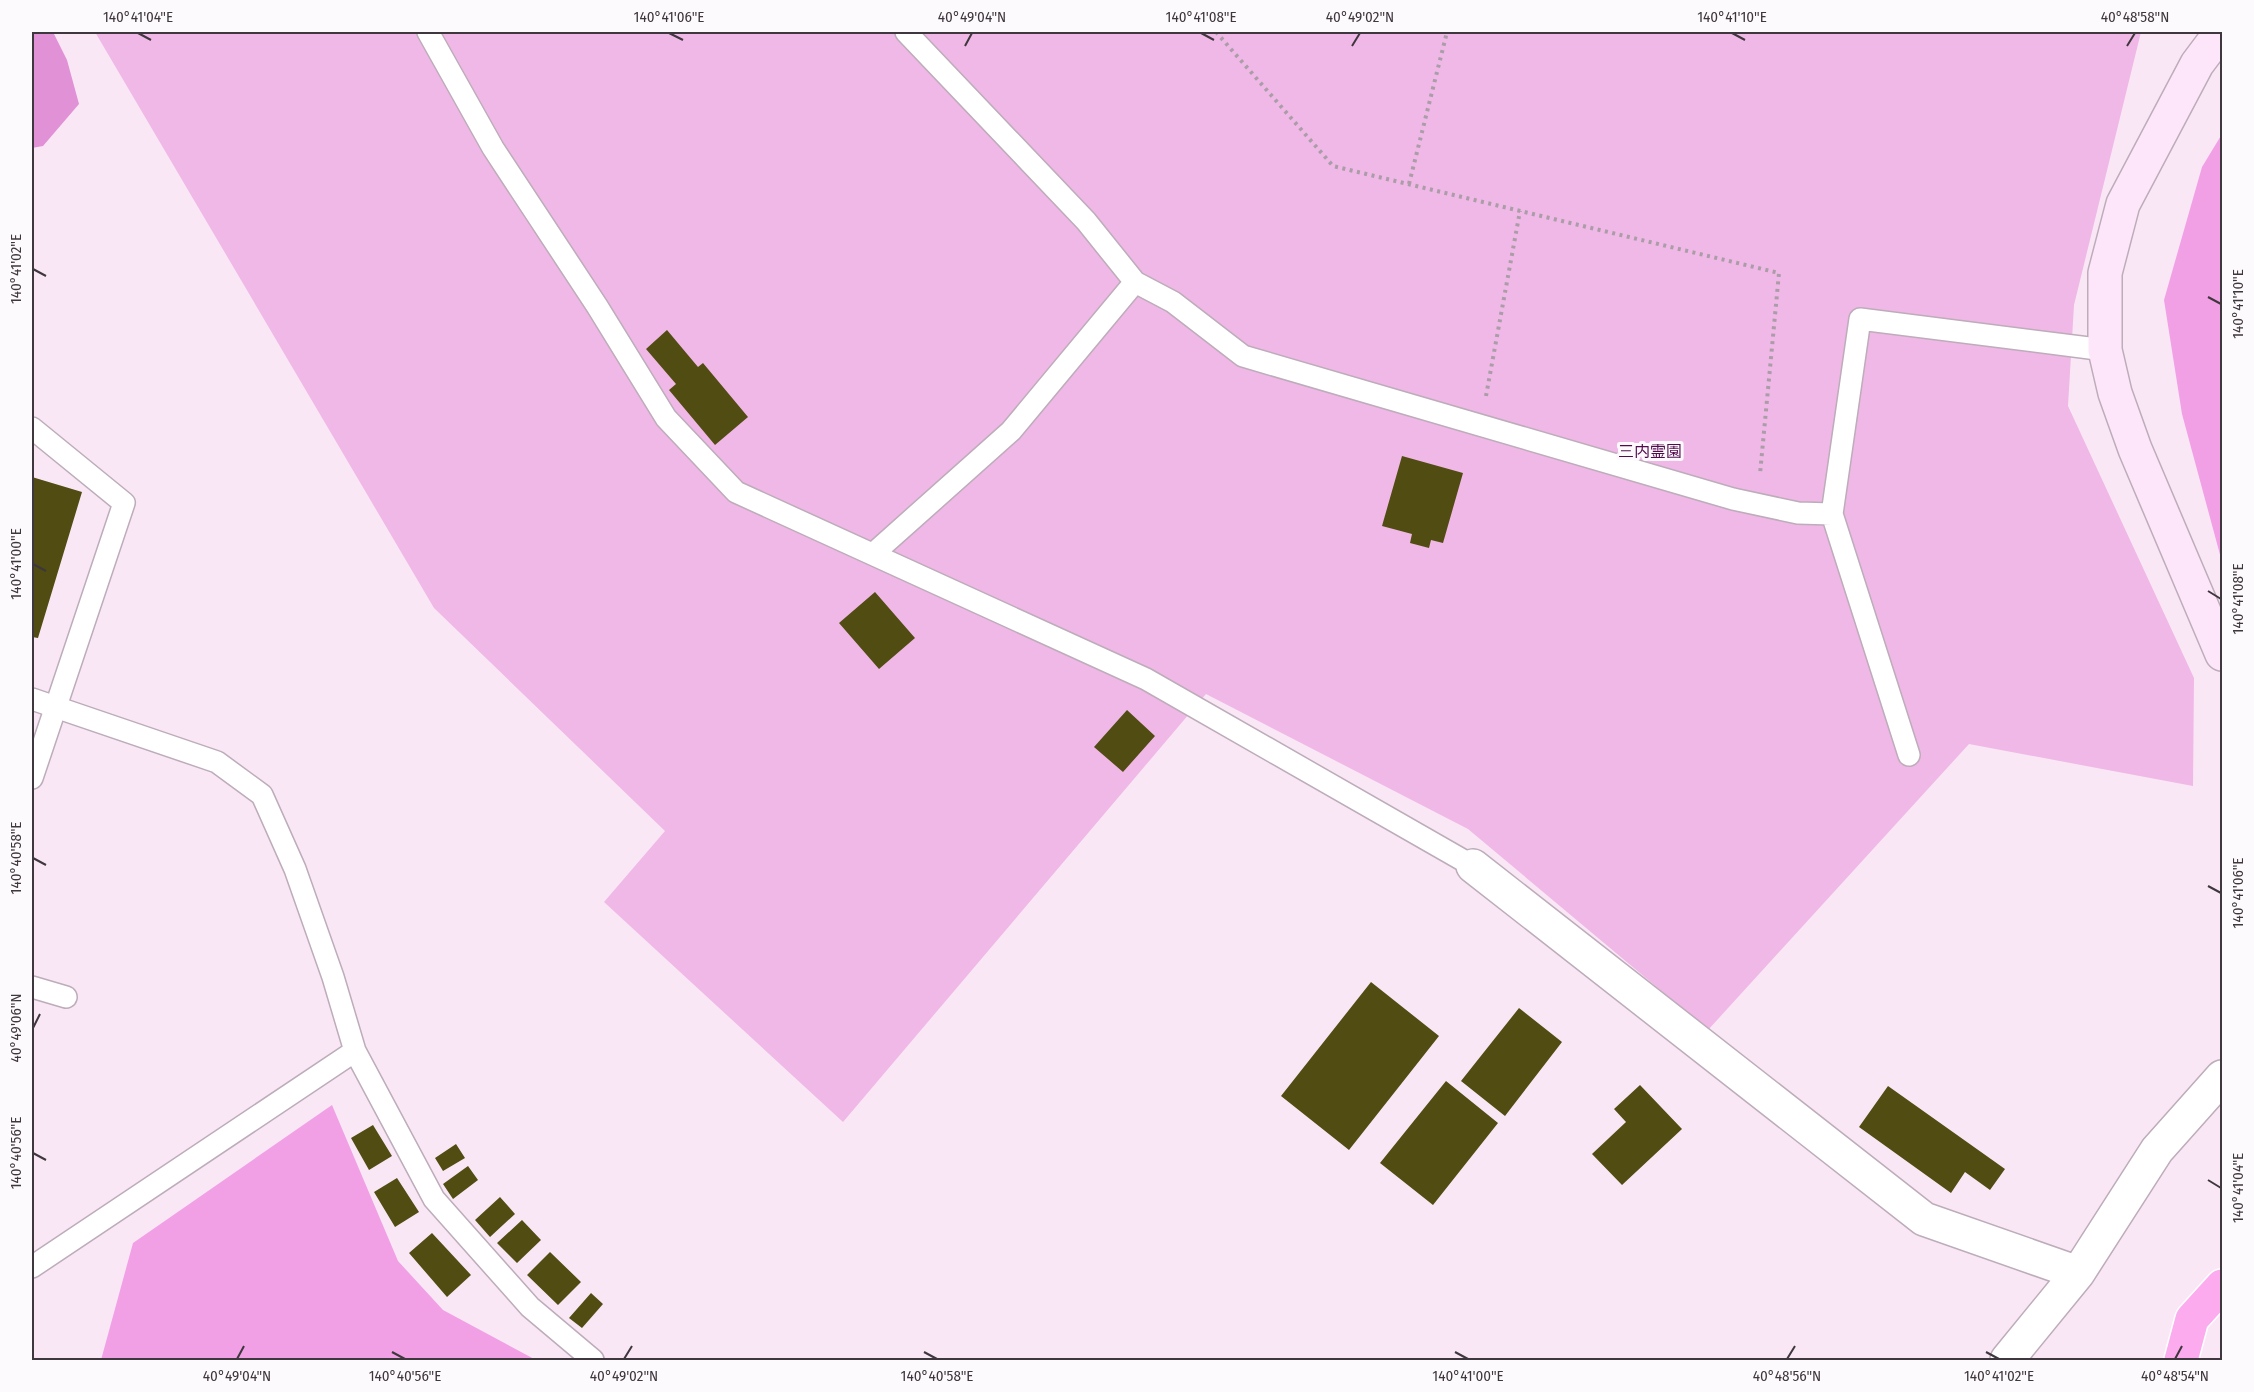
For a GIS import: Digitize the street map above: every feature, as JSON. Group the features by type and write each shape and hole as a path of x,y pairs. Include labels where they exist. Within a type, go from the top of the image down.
{"highway":[{"path":"2181,1360 2192,1319 2223,1286"}],"street":[{"path":"2221,32 2197,64 2123,204 2105,273 2105,350 2115,393 2135,449 2223,654"},
{"path":"1473,866 1924,1219 2078,1273"},
{"path":"2007,1360 2078,1273 2157,1150 2223,1077"}],"lane":[{"path":"428,32 493,148 597,306 666,418 736,492 1146,679 1473,866"},
{"path":"906,32 1086,221 1135,282 1173,302 1243,356 1733,499 1798,513 1832,514"},
{"path":"873,554 1011,431 1135,282"},
{"path":"1909,755 1832,514 1860,319 2105,350"},
{"path":"32,428 124,503 32,778"},
{"path":"32,699 218,762 262,795 295,869 333,977 355,1051 434,1199 530,1306 593,1360"},
{"path":"32,987 66,997"},
{"path":"32,1266 355,1051"}],"path":[{"path":"1216,32 1333,166 1779,273 1758,504"},
{"path":"1409,184 1447,32"},
{"path":"1480,425 1520,211"}],"green space":[{"name":"三内霊園","path":"95,32 2141,32 2074,305 2068,406 2194,678 2193,786 1969,744 1708,1030 1468,829 1206,694 843,1122 604,902 665,831 434,608"}],"shaded area":[{"path":"32,32 53,32 67,60 79,104 43,146 32,148"},
{"path":"2222,134 2222,562 2182,414 2164,300 2202,167"},
{"path":"332,1105 398,1261 443,1310 536,1360 101,1360 133,1243"}],"building":[{"path":"667,330 698,367 703,363 748,417 715,445 669,390 676,384 646,349"},
{"path":"1402,456 1463,473 1443,543 1431,540 1429,548 1410,543 1412,534 1382,526"},
{"path":"32,477 82,492 38,638 32,637"},
{"path":"875,592 915,638 879,669 839,623"},
{"path":"1127,710 1155,736 1123,772 1094,747"},
{"path":"1371,982 1439,1036 1349,1150 1281,1096"},
{"path":"1519,1008 1562,1042 1505,1116 1461,1081"},
{"path":"1446,1081 1498,1123 1433,1205 1380,1163"},
{"path":"1640,1085 1682,1129 1622,1185 1592,1154 1626,1122 1614,1109"},
{"path":"1888,1086 2005,1169 1990,1190 1965,1172 1951,1193 1859,1127"},
{"path":"373,1125 392,1156 369,1170 351,1138"},
{"path":"456,1144 465,1158 443,1171 435,1158"},
{"path":"468,1166 478,1180 453,1199 443,1184"},
{"path":"397,1178 419,1212 395,1227 374,1192"},
{"path":"500,1197 515,1214 490,1237 475,1220"},
{"path":"522,1220 541,1240 517,1263 497,1243"},
{"path":"432,1233 471,1275 447,1297 409,1253"},
{"path":"550,1252 581,1282 558,1305 527,1275"},
{"path":"591,1293 603,1304 582,1328 569,1318"}]}
